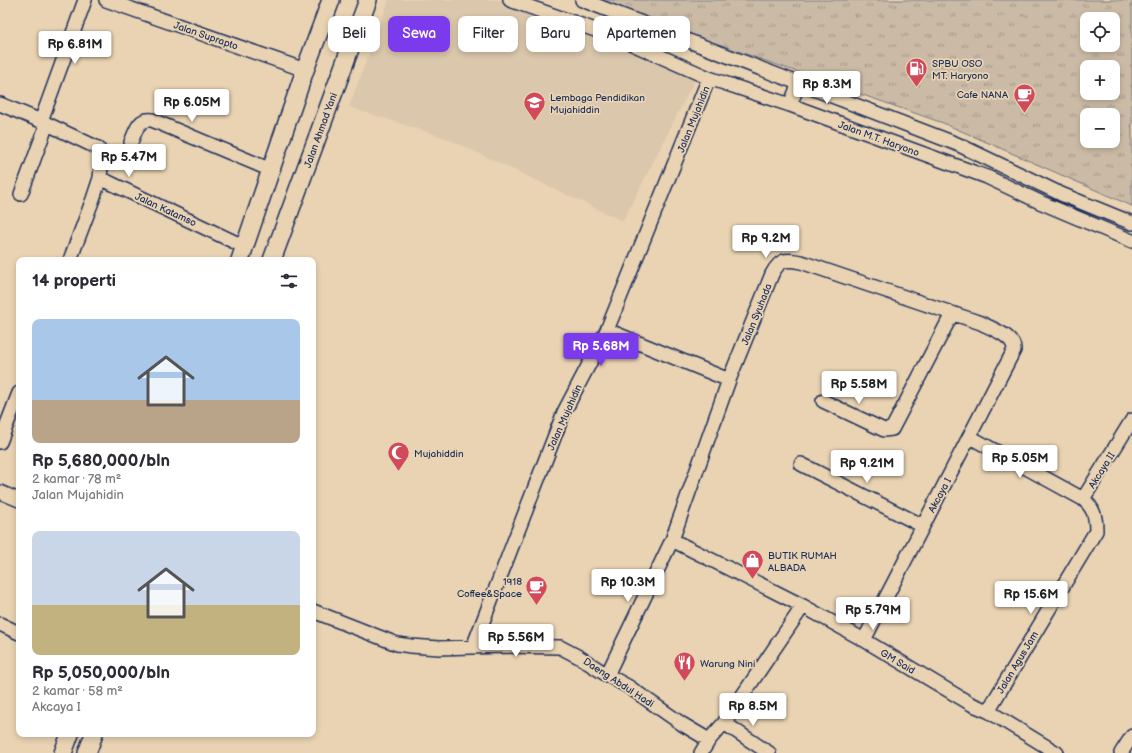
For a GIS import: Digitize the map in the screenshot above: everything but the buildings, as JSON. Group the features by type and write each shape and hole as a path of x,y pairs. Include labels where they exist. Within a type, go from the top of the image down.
{"main road":[{"path":"243,253 305,70 331,0"},
{"name":"Jalan Ahmad Yani","path":"273,257 368,0"},
{"path":"63,753 69,737"},
{"path":"87,753 93,737"}],"street":[{"path":"21,194 85,0"},
{"name":"Jalan Suprapto","path":"106,0 305,70"},
{"name":"Jalan M.T. Haryono","path":"510,0 593,29"},
{"path":"582,0 624,16"},
{"path":"690,41 957,144 1061,194 1130,222 1127,238"},
{"name":"Jalan M.T. Haryono","path":"650,52 709,78 790,105 987,177 1042,203 1127,238"},
{"name":"Jalan Mujahidin","path":"473,647 564,412 607,330 709,78"},
{"path":"790,105 799,83"},
{"path":"0,104 95,146 100,150 102,160 100,178 71,257"},
{"path":"131,142 139,123 144,120 152,120 271,170"},
{"name":"Jalan Katamso","path":"100,178 243,253"},
{"name":"Jalan Syuhada","path":"607,676 672,540 728,380 772,274 779,263 788,260 801,262 981,323 1010,340 1014,346 1014,350"},
{"path":"822,401 884,430 892,429 952,314"},
{"path":"607,330 728,380"},
{"name":"Akcaya I","path":"864,640 1014,350"},
{"path":"0,442 16,400"},
{"name":"Akcaya II","path":"1083,499 1132,420"},
{"path":"970,437 1083,499"},
{"path":"801,464 923,526"},
{"path":"0,492 16,499"},
{"name":"Jalan Agus Jam","path":"988,711 1096,531 1095,515 1083,499"},
{"name":"GM Said","path":"672,540 803,606 864,640 971,704 988,711 1057,753"},
{"path":"701,753 709,740 724,723 803,606"},
{"name":"Daeng Abdul Hadi","path":"316,612 397,644 411,646 439,648 503,646 560,647 579,656 607,676 628,687 682,724 709,740"},
{"path":"0,624 16,632"},
{"path":"724,723 769,753"},
{"path":"1120,753 1132,736"}],"shaded area":[{"name":"Lembaga Pendidikan Mujahiddin","path":"389,0 503,0 551,16 526,16 526,52 585,52 585,27 593,30 593,52 648,52 697,76 623,221 446,138 349,107 370,52 380,52 380,24"}],"green space":[{"path":"592,0 1132,0 1132,206 943,123 690,34 690,16 638,16"}],"place":[{"name":"SPBU OSO MT. Haryono","path":"916,88"},
{"name":"Cafe NANA","path":"1024,114"},
{"name":"Lembaga Pendidikan Mujahiddin","path":"535,122"},
{"name":"Mujahiddin","path":"399,472"},
{"name":"BUTIK RUMAH ALBADA","path":"753,580"},
{"name":"1918 Coffee&Space","path":"537,606"},
{"name":"Warung Nini","path":"685,682"}]}
